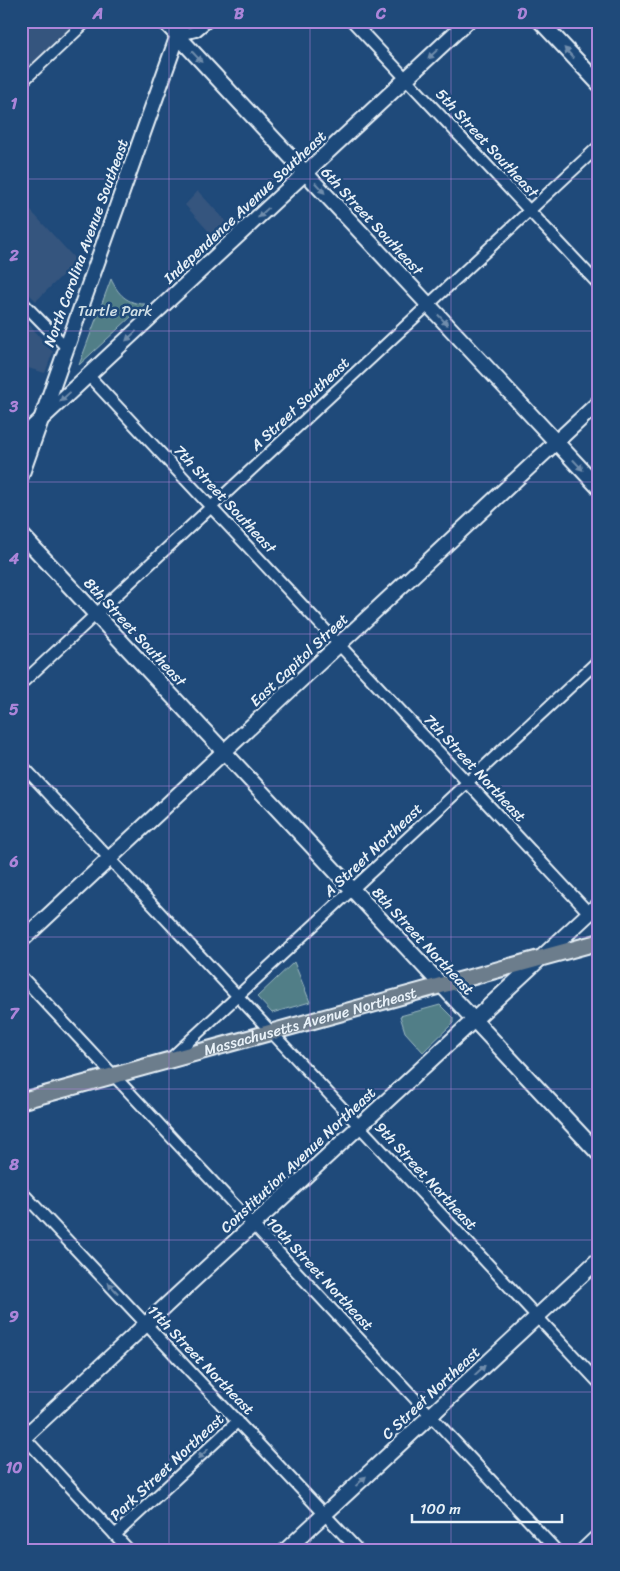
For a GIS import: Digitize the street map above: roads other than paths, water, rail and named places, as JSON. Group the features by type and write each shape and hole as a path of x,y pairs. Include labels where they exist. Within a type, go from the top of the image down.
{"main road":[{"name":"6th Street Southeast","path":"164,21 599,488"},
{"name":"North Carolina Avenue Southeast","path":"21,476 182,21"},
{"name":"Independence Avenue Southeast","path":"21,438 468,21"},
{"path":"540,21 599,84"},
{"name":"East Capitol Street","path":"21,941 599,402"},
{"name":"8th Street Southeast","path":"21,534 224,752"},
{"name":"8th Street Northeast","path":"224,752 599,1154"},
{"name":"Constitution Avenue Northeast","path":"22,1437 594,909"},
{"name":"Massachusetts Avenue Northeast","path":"21,1101 599,942"},
{"name":"C Street Northeast","path":"286,1550 599,1259"}],"street":[{"path":"21,83 87,21"},
{"path":"178,36 196,31 208,21"},
{"name":"5th Street Southeast","path":"352,21 599,285"},
{"name":"A Street Southeast","path":"21,684 599,146"},
{"path":"21,301 66,347"},
{"name":"7th Street Southeast","path":"88,375 339,644"},
{"name":"7th Street Northeast","path":"339,644 468,782 594,909"},
{"name":"A Street Northeast","path":"168,1061 599,660"},
{"name":"9th Street Northeast","path":"21,764 599,1383"},
{"name":"10th Street Northeast","path":"21,976 556,1550"},
{"name":"11th Street Northeast","path":"23,1197 146,1324 358,1550"},
{"name":"Park Street Northeast","path":"115,1535 238,1421"},
{"path":"22,1437 129,1550"},
{"path":"581,1550 599,1533"}],"park label":[{"name":"Turtle Park","path":"115,311"}]}
